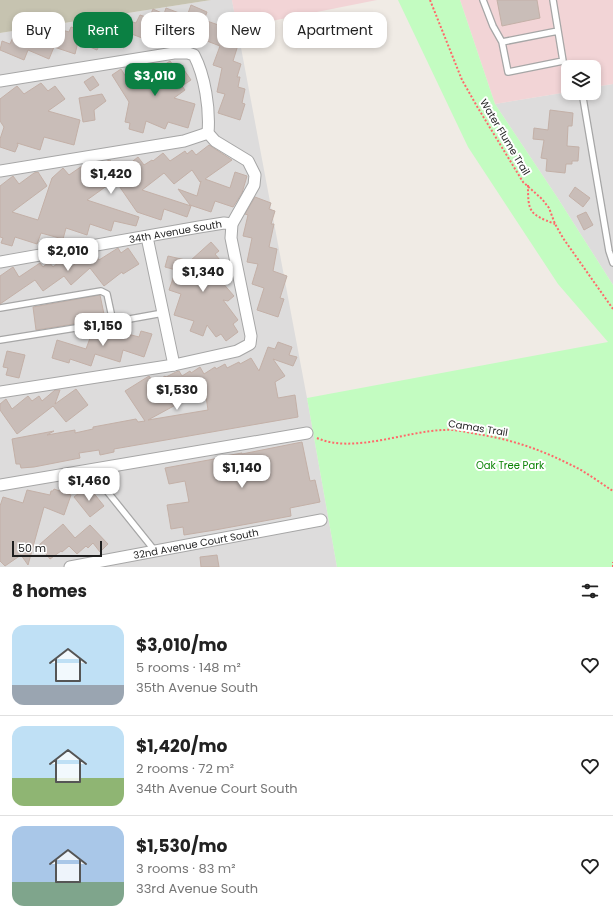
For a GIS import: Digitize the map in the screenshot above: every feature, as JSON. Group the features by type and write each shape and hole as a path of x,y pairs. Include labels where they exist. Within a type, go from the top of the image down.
{"street":[{"path":"0,81 174,53 188,53 194,55 201,72 207,102 209,124 208,133 215,141 248,161 255,175 254,185 232,224 231,238 251,336 250,344 237,351 174,365 0,392"},
{"path":"0,171 184,140 208,133"},
{"name":"34th Avenue South","path":"0,262 199,227 224,223 232,224"},
{"path":"147,236 174,365"},
{"path":"0,485 307,434"},
{"name":"32nd Avenue Court South","path":"70,567 321,520"}],"lane":[{"path":"483,0 493,26 502,42 508,72 562,61 553,0"},
{"path":"502,42 558,31"},
{"path":"583,100 609,251 613,263"},
{"path":"0,308 101,291 107,294 113,322"},
{"path":"0,340 163,313"},
{"path":"89,469 155,551"}],"path":[{"name":"Water Flume Trail","path":"430,0 462,80 478,108 523,182 542,198 549,208 555,224 613,309"},
{"path":"528,185 528,203 530,210 542,219 555,224"},
{"name":"Camas Trail","path":"307,434 322,440 342,443 360,443 444,430 503,439 554,456 613,491"},
{"path":"613,562 613,567"}],"shaded area":[{"path":"0,0 211,0 133,12 73,12 73,22 65,23 65,12 12,12 12,31 0,33"},
{"path":"211,0 232,0 234,12 217,12 217,48 241,48 307,398 337,567 0,567 0,33 12,31 12,48 65,48 65,23 73,22 73,48 133,48 133,12"},
{"path":"232,0 377,0 317,12 283,12 283,19 275,20 275,12 234,12"},
{"path":"460,0 613,0 613,84 601,86 601,60 561,60 561,93 495,104"},
{"path":"613,84 613,285 495,104 561,93 561,100 601,100 601,86"}],"green space":[{"name":"Oak Tree Park","path":"398,0 460,0 495,104 613,285 613,567 337,567 307,398 608,342 558,284 468,147"}],"building":[{"path":"497,0 537,0 540,18 502,26"},
{"path":"191,5 207,12 188,12"},
{"path":"166,8 176,12 165,12"},
{"path":"153,9 160,12 152,12"},
{"path":"140,15 141,38 133,35 133,22 136,23"},
{"path":"209,22 217,24 217,45 209,42"},
{"path":"71,27 73,28 73,48 76,48 75,54 57,48 65,48 65,31 69,32"},
{"path":"12,40 12,48 54,48 49,59 28,50 24,60 0,50 2,41 10,44"},
{"path":"219,48 237,48 233,61 241,64 237,77 240,77 238,87 245,89 242,103 245,104 240,120 218,113 225,94 217,92 222,68 213,65"},
{"path":"170,61 177,70 182,67 191,80 182,86 185,90 174,98 195,104 188,128 168,122 165,129 146,121 143,133 129,129 130,123 125,122 129,102 112,75 121,69 126,77 143,65 149,75"},
{"path":"93,76 99,85 90,91 84,82"},
{"path":"41,83 48,91 55,86 65,99 48,111 80,120 74,145 44,137 40,150 17,143 18,145 15,152 0,147 0,139 4,127 0,121 0,99 17,86 24,94"},
{"path":"102,94 106,101 94,110 95,120 83,122 79,98"},
{"path":"550,110 573,113 572,126 568,126 567,146 579,147 578,161 572,161 572,164 566,164 565,173 546,171 547,159 541,158 544,140 533,139 534,128 548,130"},
{"path":"209,145 232,160 205,179 230,188 235,172 247,176 242,193 233,207 215,201 211,212 190,205 178,189 197,196 201,181 200,182 192,170 174,184 164,173 142,190 191,206 187,217 164,209 161,220 137,212 115,180 87,200 139,217 136,226 114,221 111,231 90,224 87,235 66,228 63,239 41,233 37,244 15,237 12,246 1,243 3,238 0,237 0,186 13,176 19,184 34,173 38,172 47,186 12,212 38,220 52,178 63,168 69,175 85,164 87,164 92,171 110,160 117,170 127,163 128,165 138,157 144,165 152,160 153,161 163,153 170,161 185,151 187,154 192,150 196,155"},
{"path":"575,187 590,198 583,207 569,196"},
{"path":"255,197 271,203 269,209 275,211 271,224 274,224 269,247 277,249 273,271 287,276 280,298 284,299 278,317 257,310 264,288 252,284 258,264 247,262 252,238 243,236 248,215 245,214"},
{"path":"586,212 593,225 584,230 577,216"},
{"path":"211,242 219,251 215,254 225,266 217,273 214,273 234,296 228,301 223,300 238,320 233,324 238,332 226,341 221,334 216,337 207,325 203,336 190,331 194,321 174,315 181,294 169,290 176,270 165,267 168,256 190,261"},
{"path":"118,248 121,253 128,248 139,264 123,274 122,272 104,286 90,268 71,285 64,276 43,291 35,280 0,304 0,276 13,267 19,277 40,263 43,267 49,262 53,267 64,258 71,267 88,254 94,253 99,260"},
{"path":"100,295 105,319 36,330 33,307"},
{"path":"106,327 107,334 122,338 124,333 139,337 141,331 152,334 144,357 123,350 120,362 95,354 91,366 70,359 69,363 52,358 57,340 86,349 93,330"},
{"path":"278,342 292,347 289,355 297,357 293,366 273,359 285,376 275,382 278,398 295,395 298,417 114,449 114,452 100,455 99,450 79,453 80,458 34,467 21,468 20,464 16,464 12,439 54,431 47,435 75,430 75,433 93,429 93,427 136,419 138,422 145,421 125,391 149,376 154,383 165,376 166,377 179,371 182,376 190,371 191,373 200,367 204,374 215,367 216,369 225,364 227,368 239,362 240,364 251,358 259,371 268,347 275,349","holes":["205,389 208,410 148,420"]},
{"path":"7,351 25,355 19,378 6,375 8,368 3,367"},
{"path":"76,389 88,405 66,422 53,406 17,434 0,410 0,404 6,399 12,409 28,396 32,401 39,396 42,401 55,390 60,390 55,404"},
{"path":"302,442 310,481 315,480 320,502 290,508 291,516 215,530 184,535 183,527 171,529 167,505 189,502 185,481 169,484 165,468"},
{"path":"88,486 104,506 90,517 74,497"},
{"path":"54,489 71,495 64,515 44,507 28,565 21,555 5,566 0,561 0,506 3,497 23,503 27,490 50,495 51,491"},
{"path":"63,524 75,538 90,525 108,544 100,552 93,543 88,548 86,546 77,554 69,546 50,559 39,545"},
{"path":"217,555 219,567 201,567 200,557"}]}
